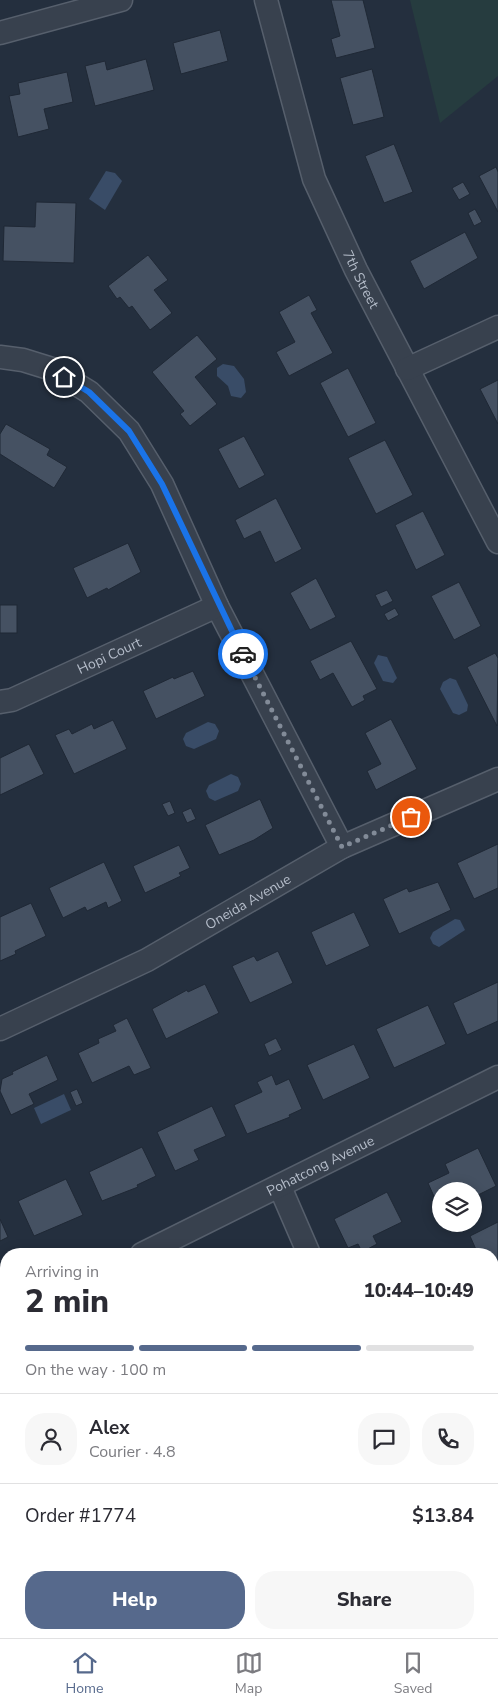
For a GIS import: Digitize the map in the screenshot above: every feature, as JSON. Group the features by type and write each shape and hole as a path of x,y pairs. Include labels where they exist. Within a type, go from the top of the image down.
{"street":[{"path":"0,32 121,0"},
{"name":"7th Street","path":"266,0 314,179 356,270 498,542"},
{"path":"407,369 498,327"},
{"path":"0,357 23,360 52,369 89,392 129,431 162,484 217,606 342,847"},
{"name":"Hopi Court","path":"0,702 12,700 217,606"},
{"name":"Oneida Avenue","path":"0,1028 147,960 342,847 498,779"},
{"name":"Pohatcong Avenue","path":"154,1248 498,1077"},
{"path":"280,1186 306,1248"}],"green space":[{"path":"410,0 498,0 498,76 440,123"}],"water":[{"path":"106,171 115,173 122,181 105,210 89,199"},
{"path":"223,364 234,366 244,379 246,392 241,398 231,396 228,386 217,376 217,368"},
{"path":"378,655 387,657 397,678 393,683 383,681 374,663"},
{"path":"450,678 456,680 468,705 467,711 459,715 453,713 440,689 443,682"},
{"path":"208,722 215,724 219,731 216,739 194,749 186,746 183,739 186,733"},
{"path":"231,774 238,777 241,784 238,791 215,801 209,798 206,791 209,785"},
{"path":"455,919 460,920 465,930 439,947 433,944 430,938 433,932"},
{"path":"64,1094 71,1110 41,1124 34,1108"}],"building":[{"path":"331,0 363,0 375,48 336,58 331,39 340,36"},
{"path":"220,30 228,61 181,74 173,43"},
{"path":"146,59 154,90 95,106 85,66 105,61 107,70"},
{"path":"372,69 384,117 353,125 340,78"},
{"path":"67,72 73,102 44,109 49,129 18,137 9,96 20,94 18,83"},
{"path":"394,144 413,192 384,203 365,156"},
{"path":"496,167 498,172 498,212 479,176"},
{"path":"463,182 470,194 459,200 452,188"},
{"path":"36,202 76,203 74,263 3,261 4,226 35,227"},
{"path":"475,209 482,222 474,226 468,213"},
{"path":"465,232 478,258 424,289 410,261"},
{"path":"148,255 168,280 154,290 172,313 150,330 132,306 129,308 120,297 117,299 108,286"},
{"path":"309,295 317,310 311,313 333,353 289,376 276,352 295,342 279,312"},
{"path":"197,335 217,359 195,377 217,404 190,426 180,414 184,411 152,372"},
{"path":"348,368 376,423 348,437 320,383"},
{"path":"498,380 498,424 480,389"},
{"path":"6,424 50,449 47,455 67,467 54,488 0,454 0,434"},
{"path":"244,436 265,475 239,489 218,449"},
{"path":"385,440 413,495 376,514 348,458"},
{"path":"276,498 302,549 275,563 260,531 244,539 235,520"},
{"path":"423,511 445,555 416,570 395,525"},
{"path":"128,543 141,572 108,590 107,588 87,598 73,568"},
{"path":"316,578 336,617 310,630 290,593"},
{"path":"459,582 481,626 454,640 431,596"},
{"path":"387,590 393,601 381,607 375,595"},
{"path":"0,605 17,605 17,633 0,633"},
{"path":"395,608 399,615 388,621 384,614"},
{"path":"351,641 377,689 363,696 365,700 352,707 333,673 320,680 310,661"},
{"path":"495,653 498,658 497,726 467,667"},
{"path":"193,671 205,696 156,719 143,691 173,677 174,679"},
{"path":"391,719 417,769 376,790 367,771 381,764 365,733"},
{"path":"113,720 127,749 74,774 55,735 69,729 72,734 92,724 94,729"},
{"path":"29,744 44,774 0,795 0,758"},
{"path":"260,799 273,828 254,840 219,855 205,825"},
{"path":"170,801 175,813 168,816 162,804"},
{"path":"191,808 196,819 187,823 182,812"},
{"path":"498,844 498,888 474,899 457,863"},
{"path":"179,845 190,868 179,873 181,876 145,893 133,866"},
{"path":"104,862 122,901 108,908 106,902 87,911 85,907 63,918 49,888"},
{"path":"438,882 451,910 399,934 383,899 407,888 409,892"},
{"path":"31,903 46,936 15,951 16,954 0,961 0,917"},
{"path":"354,912 370,946 326,966 311,932"},
{"path":"278,951 293,983 250,1003 232,966 254,956 257,961"},
{"path":"498,982 498,1021 467,1035 453,1003"},
{"path":"205,984 219,1013 166,1039 152,1009 187,990 188,992"},
{"path":"428,1005 446,1044 394,1068 376,1029"},
{"path":"127,1018 151,1068 134,1075 129,1066 92,1083 78,1053 99,1043 98,1039 116,1031 113,1025"},
{"path":"276,1038 282,1050 269,1056 264,1044"},
{"path":"354,1044 370,1078 323,1100 307,1065"},
{"path":"47,1055 58,1080 29,1094 34,1104 11,1115 0,1091 2,1079"},
{"path":"272,1075 276,1085 289,1079 302,1109 289,1115 290,1117 247,1134 234,1105 262,1092 257,1082"},
{"path":"77,1089 83,1103 76,1106 70,1092"},
{"path":"212,1106 226,1136 194,1150 199,1160 175,1171 157,1132"},
{"path":"142,1147 156,1176 137,1185 138,1187 102,1201 89,1172"},
{"path":"478,1148 496,1186 482,1193 482,1182 432,1182 432,1192 428,1183 449,1173 445,1164"},
{"path":"66,1179 83,1215 34,1236 18,1201"},
{"path":"387,1192 402,1222 373,1236 377,1244 370,1248 360,1248 358,1244 348,1248 334,1219"},
{"path":"0,1219 8,1237 0,1241"},
{"path":"498,1222 498,1248 475,1248 470,1236 482,1232 482,1230"}],"way so far":[{"path":"243,654 342,847 411,817"}],"route":[{"path":"64,377 89,392 129,431 162,484 217,606 243,654"}]}
